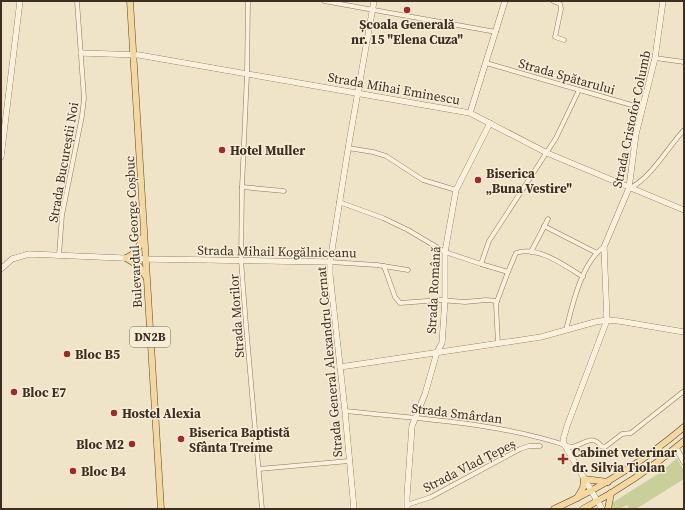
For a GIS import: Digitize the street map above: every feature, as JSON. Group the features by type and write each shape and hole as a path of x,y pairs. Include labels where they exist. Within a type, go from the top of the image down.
{"main road":[{"name":"Bulevardul George Coșbuc","path":"130,1 161,509"},
{"path":"126,258 135,252 144,234"},
{"path":"126,258 139,266 146,277"},
{"path":"554,509 608,482 657,449 684,427"},
{"path":"583,509 612,493 646,470 684,441"},
{"path":"577,498 582,488 584,478 608,482"},
{"path":"608,509 612,493"}],"street":[{"path":"1,156 20,1"},
{"name":"Strada Bucureștii Noi","path":"59,255 64,204 83,107 84,88 77,1"},
{"name":"Strada Morilor","path":"248,1 241,260 262,509"},
{"path":"324,1 496,32"},
{"name":"Strada General Alexandru Cernat","path":"354,509 330,275 330,262 348,148 374,1"},
{"path":"470,113 505,1"},
{"path":"554,1 560,4 561,9 555,37 564,40"},
{"name":"Strada Cristofor Columb","path":"564,444 563,440 566,426 607,320 604,247 629,188 636,134 655,58 663,1"},
{"name":"Strada Mihai Eminescu","path":"81,53 133,54 470,113 547,153 684,210"},
{"path":"655,58 684,62"},
{"name":"Strada Spătarului","path":"486,63 642,108"},
{"path":"481,264 489,241 556,138 579,90"},
{"name":"Strada Română","path":"407,507 409,448 414,418 425,394 436,352 442,343 445,300 445,252 456,190 490,123"},
{"path":"629,188 636,185 646,176 684,130"},
{"path":"348,148 373,152 386,156 422,180 456,190"},
{"path":"242,188 284,191"},
{"path":"339,202 383,218 408,230 445,252 508,272"},
{"path":"531,252 548,218"},
{"path":"544,226 597,253"},
{"path":"566,330 582,277 597,253 604,247"},
{"path":"498,344 496,314 497,301 516,253 531,252 546,256 566,266 582,277"},
{"name":"Strada Mihail Kogălniceanu","path":"1,269 7,262 23,255 59,255 146,259 330,262 384,266 408,270"},
{"path":"384,266 394,297 400,303 445,300 461,302 486,300 497,301"},
{"path":"340,367 541,337 607,320 684,332"},
{"name":"Strada Smârdan","path":"345,411 476,425 500,429 575,447 588,440 593,440 605,447 622,434 631,433 684,391"},
{"path":"564,444 602,509"},
{"name":"Strada Vlad Țepeș","path":"407,507 431,497 520,449 529,446 540,446"},
{"path":"676,448 684,462"},
{"path":"258,468 349,461"}],"green space":[{"path":"677,458 684,471 684,479 636,509 629,509 627,505 620,509 612,509 612,503 661,472"}],"place":[{"name":"Școala Generală nr. 15 \"Elena Cuza\"","path":"407,10"},
{"name":"Hotel Muller","path":"222,150"},
{"name":"Biserica „Buna Vestire\"","path":"478,180"},
{"name":"Bloc B5","path":"67,354"},
{"name":"Bloc E7","path":"14,392"},
{"name":"Hostel Alexia","path":"114,413"},
{"name":"Biserica Baptistă Sfânta Treime","path":"181,439"},
{"name":"Bloc M2","path":"132,444"},
{"name":"Cabinet veterinar dr. Silvia Tiolan","path":"563,459"},
{"name":"Bloc B4","path":"73,471"}]}
